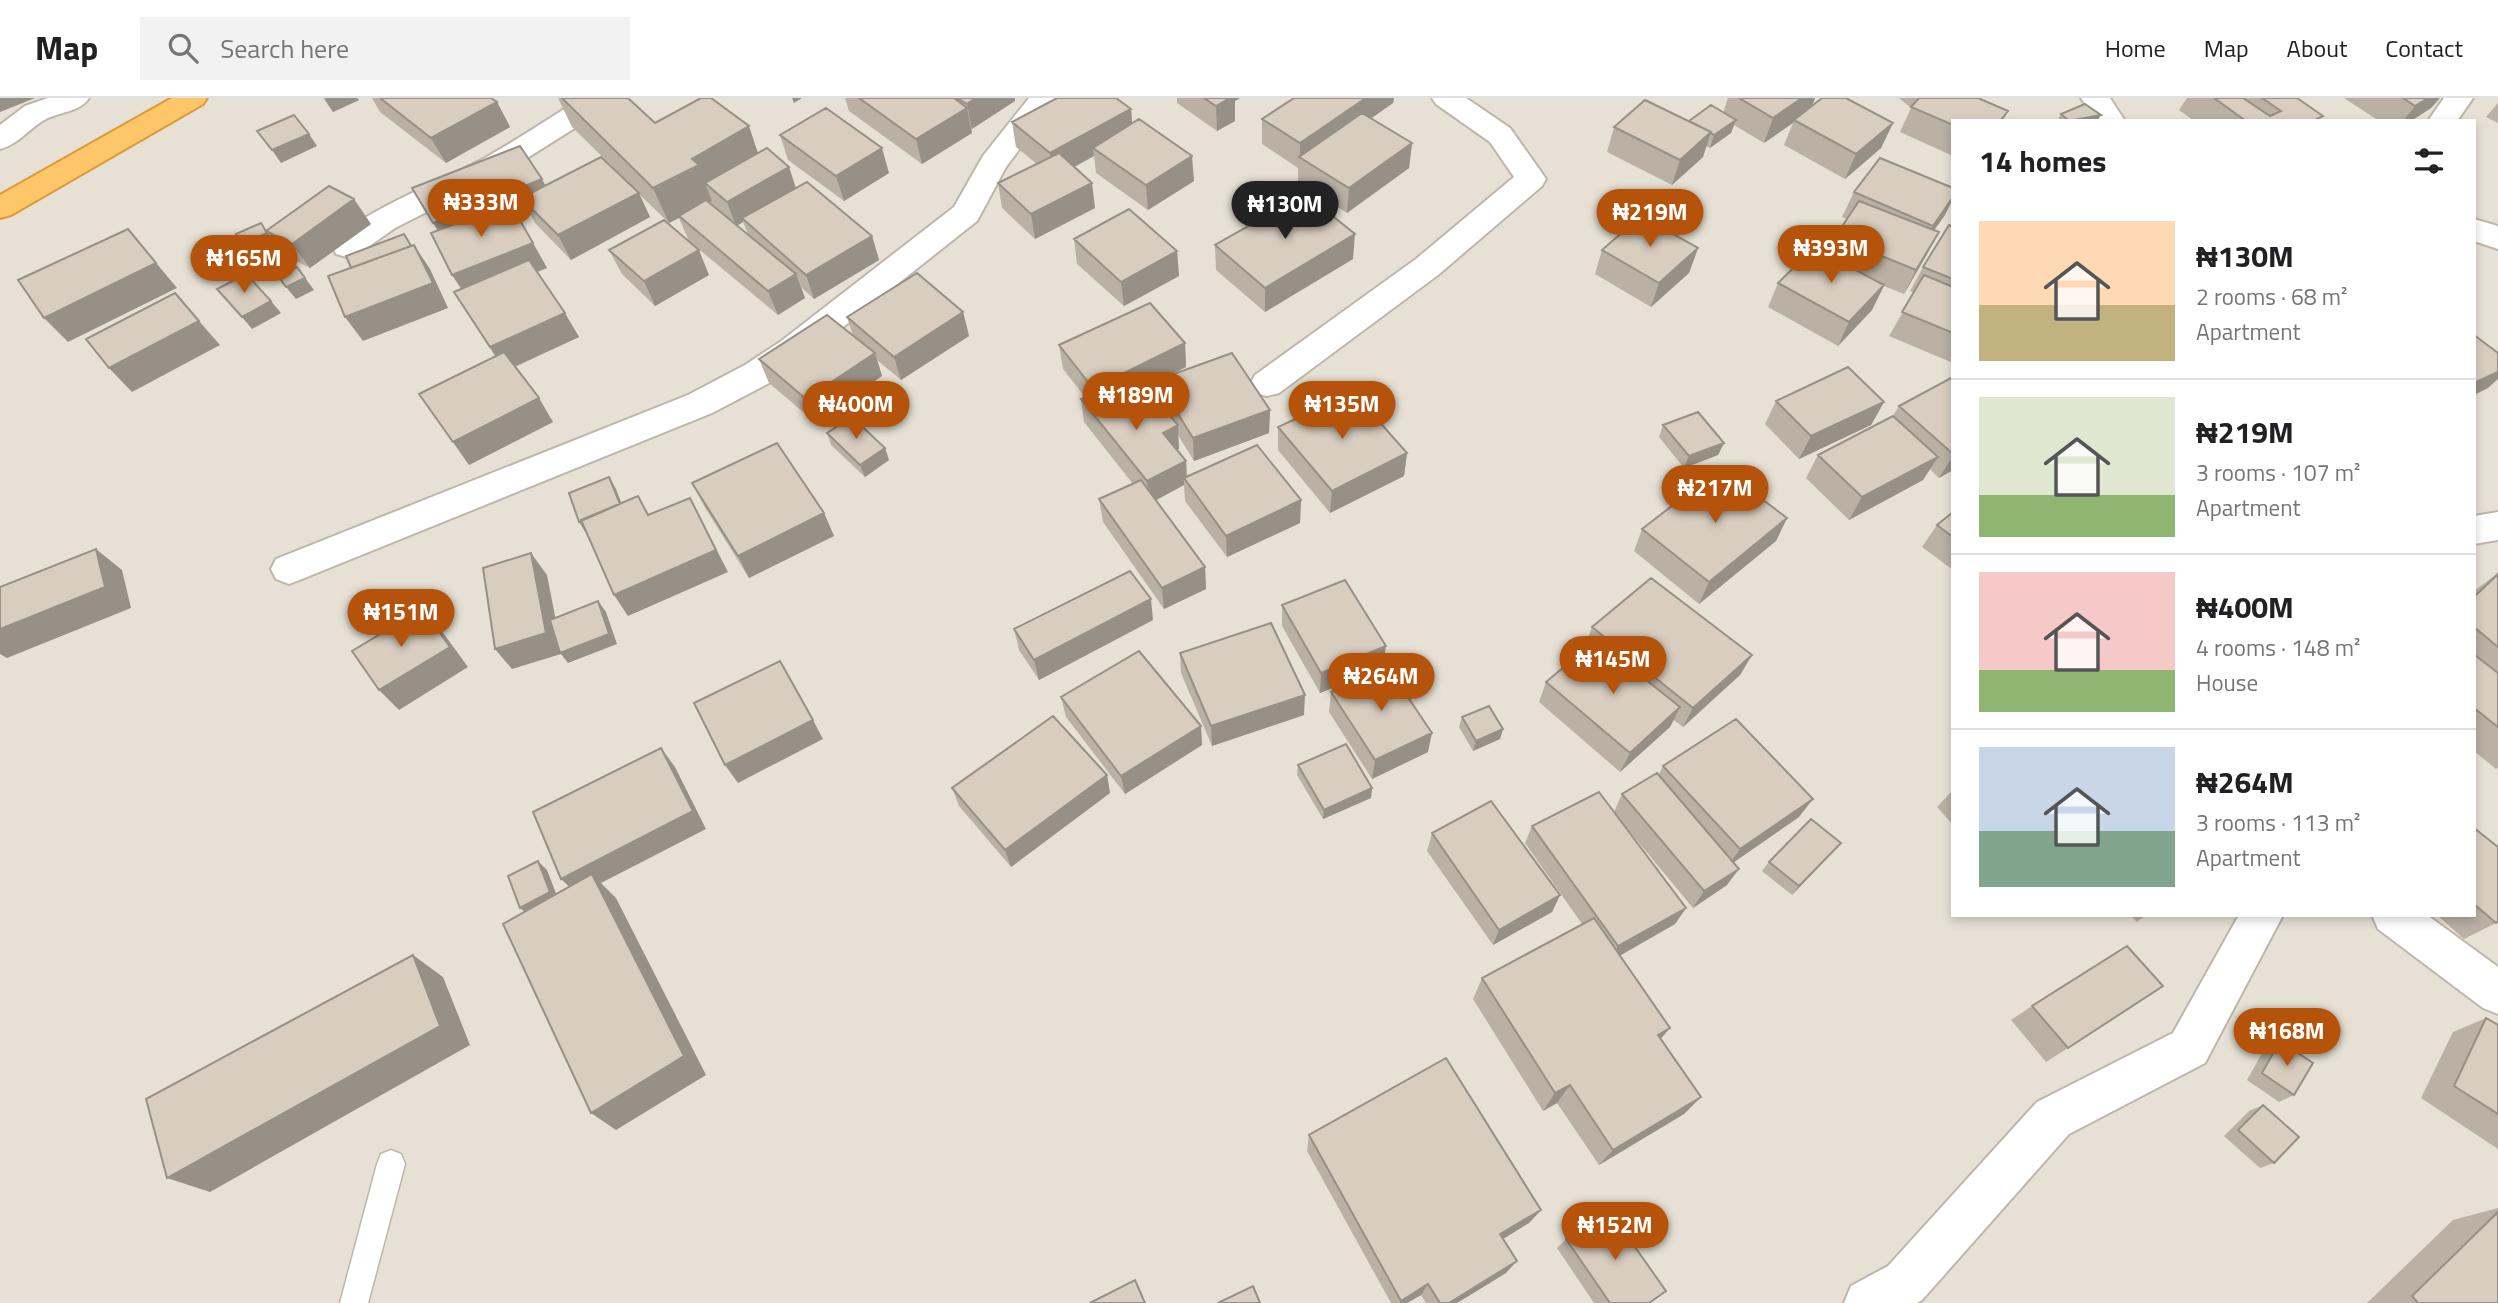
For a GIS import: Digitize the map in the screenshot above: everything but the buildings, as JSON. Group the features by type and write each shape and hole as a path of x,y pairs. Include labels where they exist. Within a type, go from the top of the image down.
{"highway":[{"path":"0,208 193,98"}],"street":[{"path":"0,140 35,113 75,98"},
{"path":"347,246 384,221 495,165 603,98"},
{"path":"289,569 700,404 757,374 966,214 993,163 1044,98"},
{"path":"1267,384 1427,267 1531,179 1500,135 1446,98"},
{"path":"2095,98 2110,119"},
{"path":"2443,119 2459,98"},
{"path":"2476,230 2498,237"},
{"path":"2476,530 2498,526"},
{"path":"1894,1296 2053,1118 2189,1048 2261,917"},
{"path":"2396,917 2498,993"}],"lane":[{"path":"355,1303 391,1164"}],"shaded area":[{"path":"0,98 2498,98 2498,1303 0,1303"}]}
